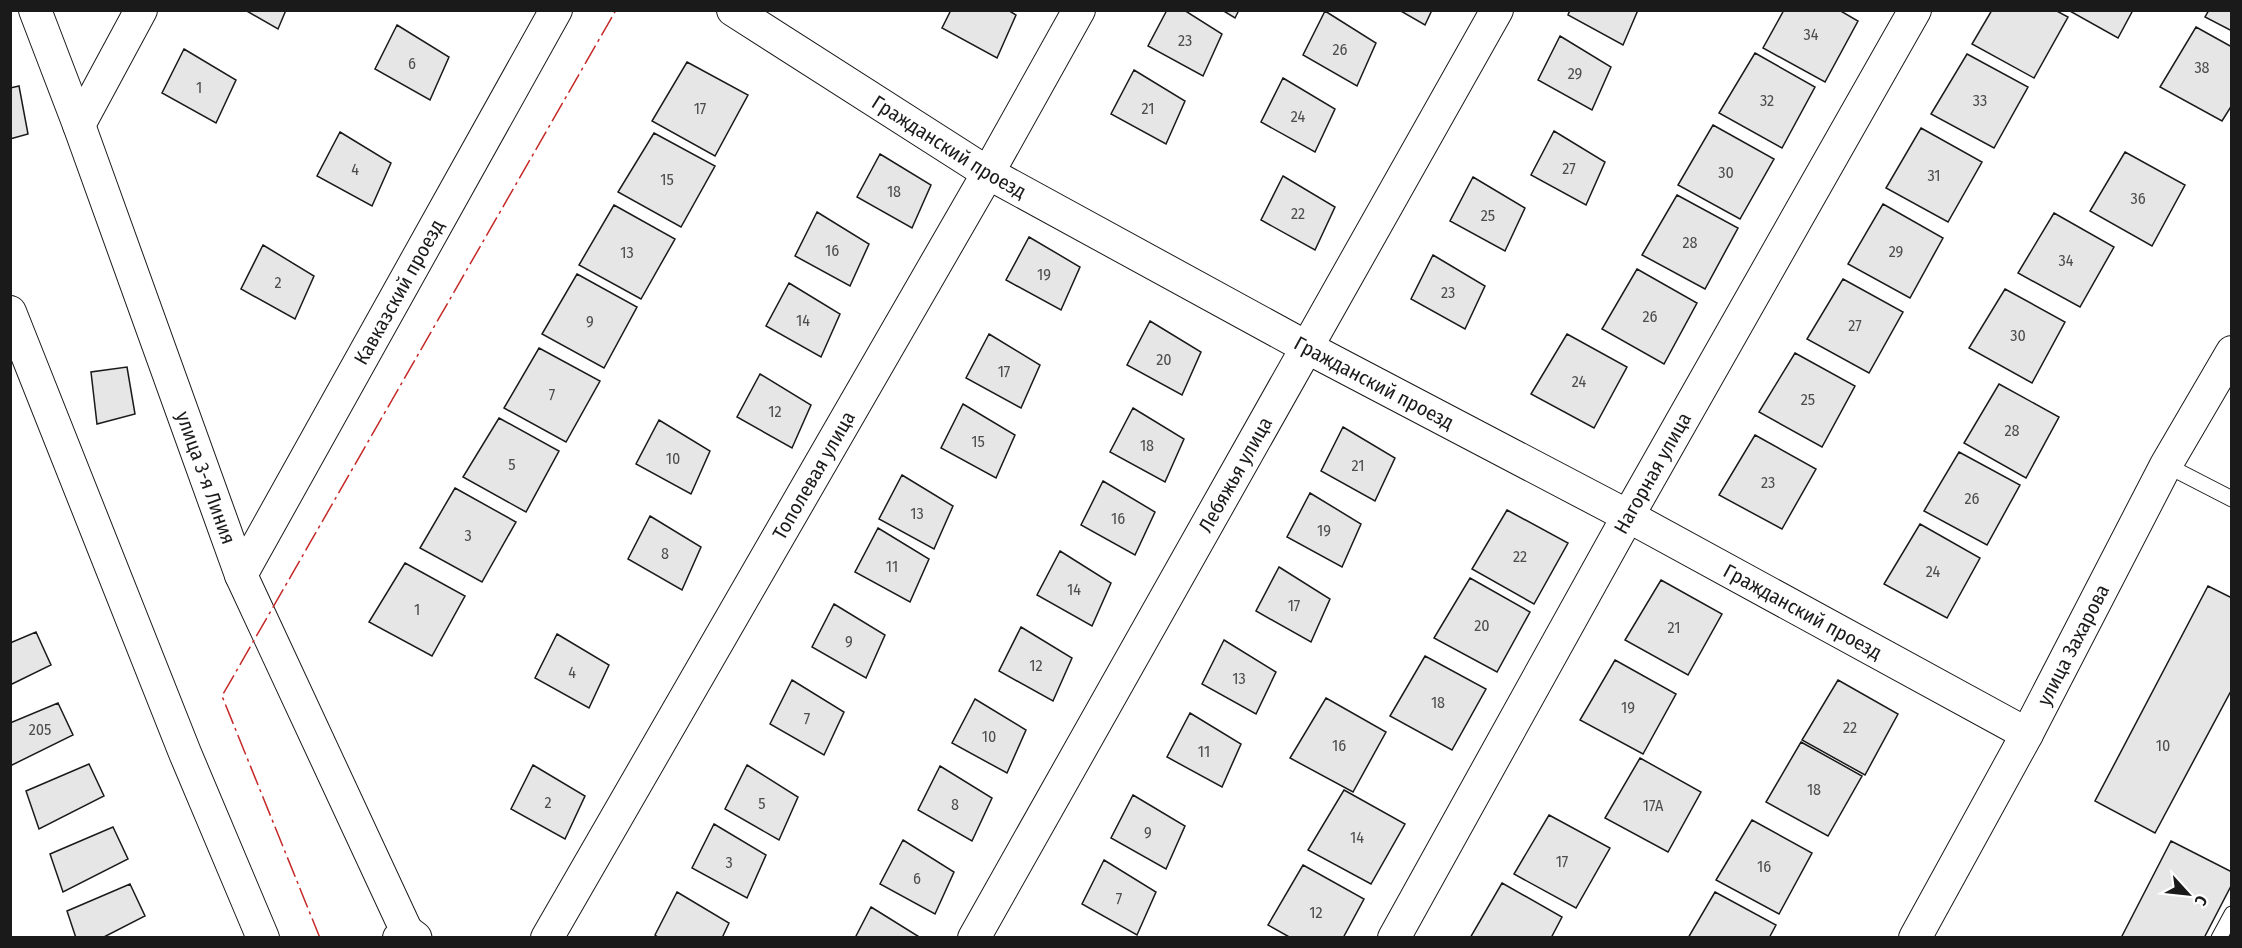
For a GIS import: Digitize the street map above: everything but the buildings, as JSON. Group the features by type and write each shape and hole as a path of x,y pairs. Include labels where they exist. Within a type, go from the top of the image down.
{"street":[{"name":"улица 3-я Линия","path":"35,10 79,125 241,575 407,936"},
{"path":"79,125 141,10"},
{"name":"Кавказский проезд","path":"241,575 556,10"},
{"name":"Гражданский проезд","path":"733,10 988,173 1308,348 1628,516 2027,734"},
{"name":"Тополевая улица","path":"547,938 988,173 1079,10"},
{"name":"Лебяжья улица","path":"974,938 1497,10"},
{"name":"Нагорная улица","path":"1394,938 1628,516 1915,10"},
{"path":"10,312 185,753 263,938"},
{"name":"улица Захарова","path":"1915,938 2027,734 2166,465 2232,352"}],"lane":[{"path":"2166,465 2232,499"},
{"path":"2219,938 2232,914"}],"power":[{"path":"320,938 222,696 616,10"}]}
